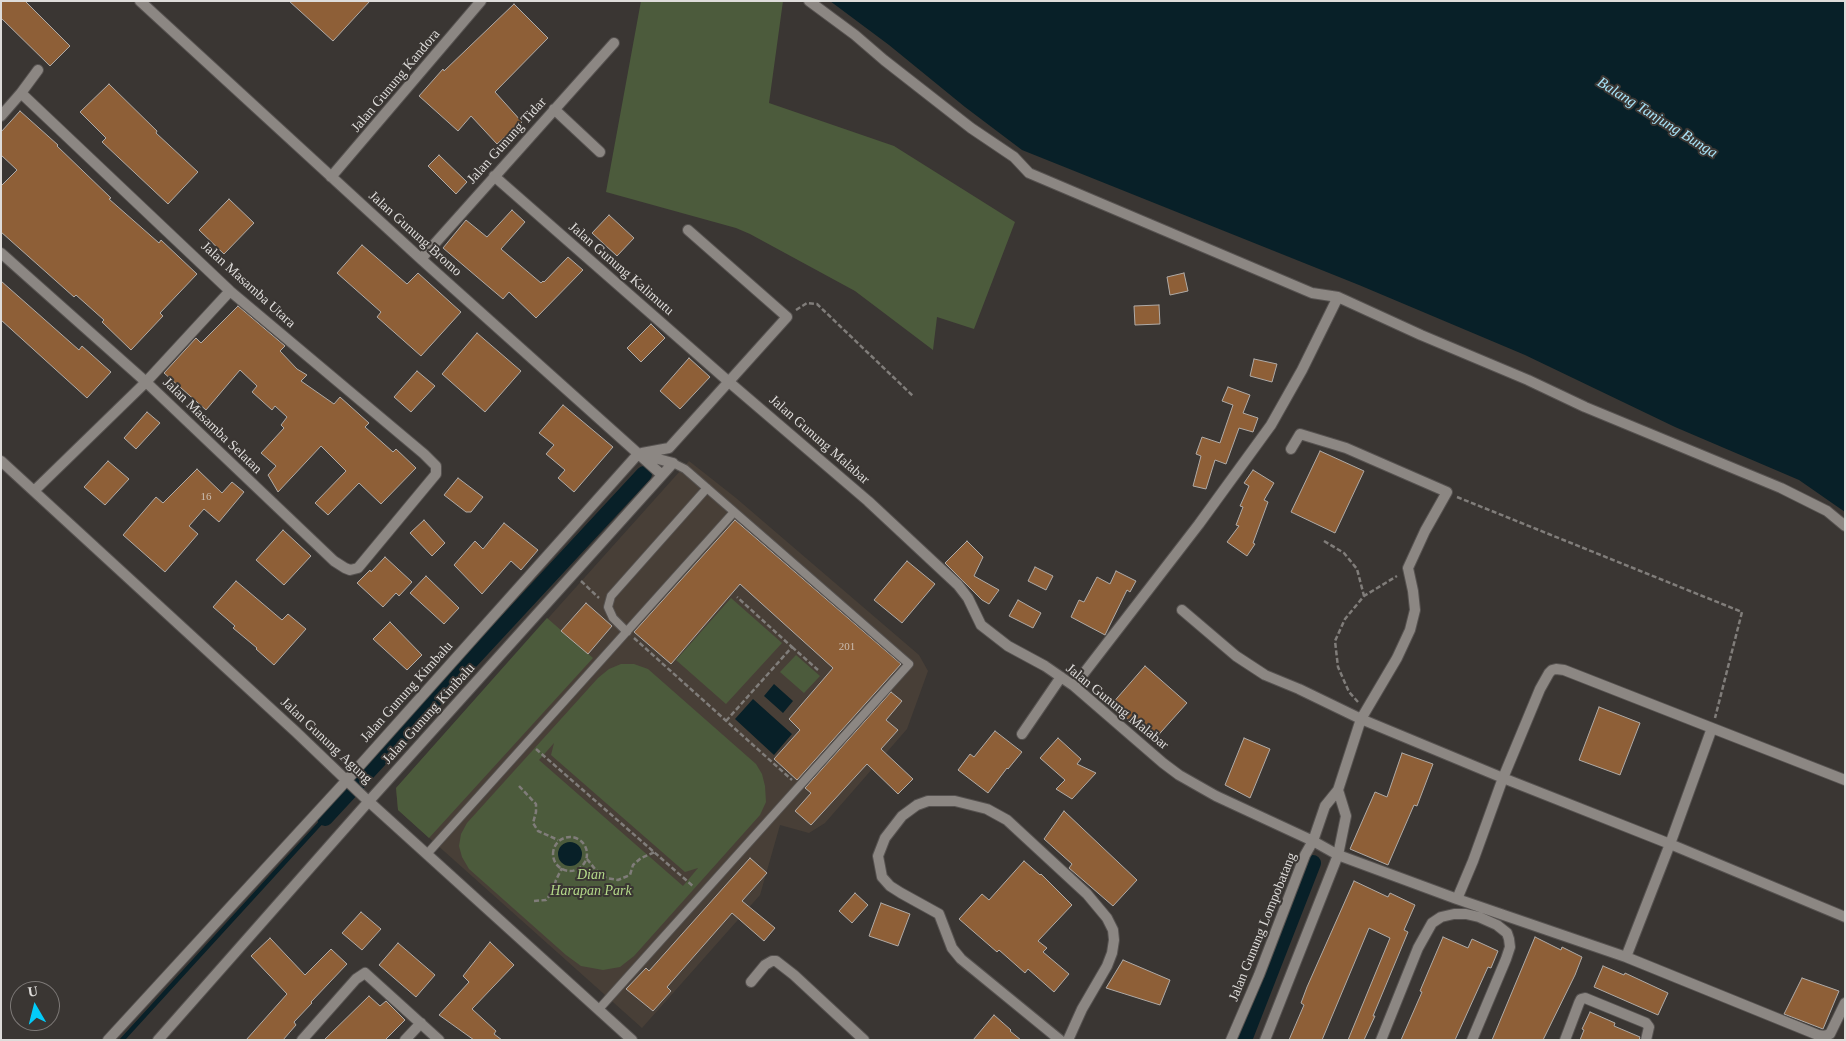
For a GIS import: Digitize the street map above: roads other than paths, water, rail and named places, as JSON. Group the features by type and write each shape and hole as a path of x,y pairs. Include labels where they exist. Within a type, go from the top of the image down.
{"street":[{"name":"Jalan Gunung Bromo","path":"140,1 421,259 662,475"},
{"name":"Jalan Gunung Kandora","path":"331,177 482,1"},
{"path":"809,1 855,35 971,128 1014,157 1029,173 1312,293 1338,297 1585,407 1781,488 1827,511 1845,526"},
{"name":"Jalan Gunung Tidar","path":"421,259 614,43"},
{"path":"1,116 38,70"},
{"name":"Jalan Masamba Utara","path":"21,93 230,291 436,466 436,474 433,479 399,519"},
{"path":"554,109 600,152"},
{"name":"Jalan Gunung Kalimutu","path":"494,176 729,382"},
{"path":"638,454 669,448 787,317 688,230"},
{"name":"Jalan Masamba Selatan","path":"1,253 146,382 334,561 350,570 358,568 399,519"},
{"path":"35,490 146,382 230,291"},
{"path":"1074,686 1199,524 1271,425 1302,370 1338,297"},
{"name":"Jalan Gunung Malabar","path":"729,382 868,501 936,564 964,592 981,625 1008,646 1045,666 1074,686 1179,775 1216,796 1313,841"},
{"path":"1291,449 1300,434 1346,448 1446,492 1408,568 1415,610 1410,630 1397,658 1363,715 1338,790 1325,806 1313,841"},
{"path":"638,454 673,463 669,448"},
{"name":"Jalan Gunung Kimbalu","path":"108,1040 348,782 638,454"},
{"name":"Jalan Gunung Agung","path":"1,462 35,490 367,800 632,1040"},
{"name":"Jalan Gunung Kinibalu","path":"158,1040 367,800 673,463"},
{"path":"1182,610 1236,656 1265,675 1363,715 1503,778 1670,844 1845,917"},
{"path":"1457,899 1503,778 1544,680 1549,673 1556,669 1615,690 1845,780"},
{"path":"1022,734 1061,678"},
{"path":"1626,958 1712,728"},
{"path":"1265,1040 1338,855 1346,816 1338,790"},
{"path":"1060,1040 961,959 946,938 939,914 890,886 882,877 878,856 884,838 902,816 917,805 928,801 954,801 970,804 997,814 1016,826 1097,905 1107,918 1114,940 1107,966 1082,1009 1068,1040"},
{"name":"Jalan Gunung Lompobatang","path":"1231,1040 1259,975 1305,855 1313,841 1338,855 1626,958 1818,1036 1830,1034 1845,1003"},
{"path":"1381,1040 1418,948 1432,923 1454,914 1466,914 1488,921 1507,933 1509,939 1510,947 1506,959 1472,1040"},
{"path":"751,982 766,965 776,961 794,975 864,1040"},
{"path":"302,1040 356,979 365,973 439,1040"},
{"path":"1565,1040 1579,1003 1584,998 1646,1023 1648,1027 1646,1040"},
{"path":"405,1040 421,1023"}],"lane":[{"path":"599,1010 909,664 685,469 673,463"},
{"path":"628,632 613,618 608,607 611,596 707,488"},
{"path":"427,854 734,512"}],"water":[{"name":"Balang Tanjung Bunga","path":"830,1 1845,1 1845,512 1799,480 1675,427 1525,355 1359,285 1022,150"},
{"path":"774,684 793,701 783,713 764,696"},
{"path":"753,699 792,734 774,755 735,719"},
{"path":"565,842 575,842 582,849 582,859 575,866 565,866 558,859 558,849"}],"waterway":[{"path":"325,818 644,474"},
{"path":"122,1040 325,818"},
{"path":"1244,1040 1313,863"}],"park label":[{"name":"Dian Harapan Park","path":"591,884"}]}
